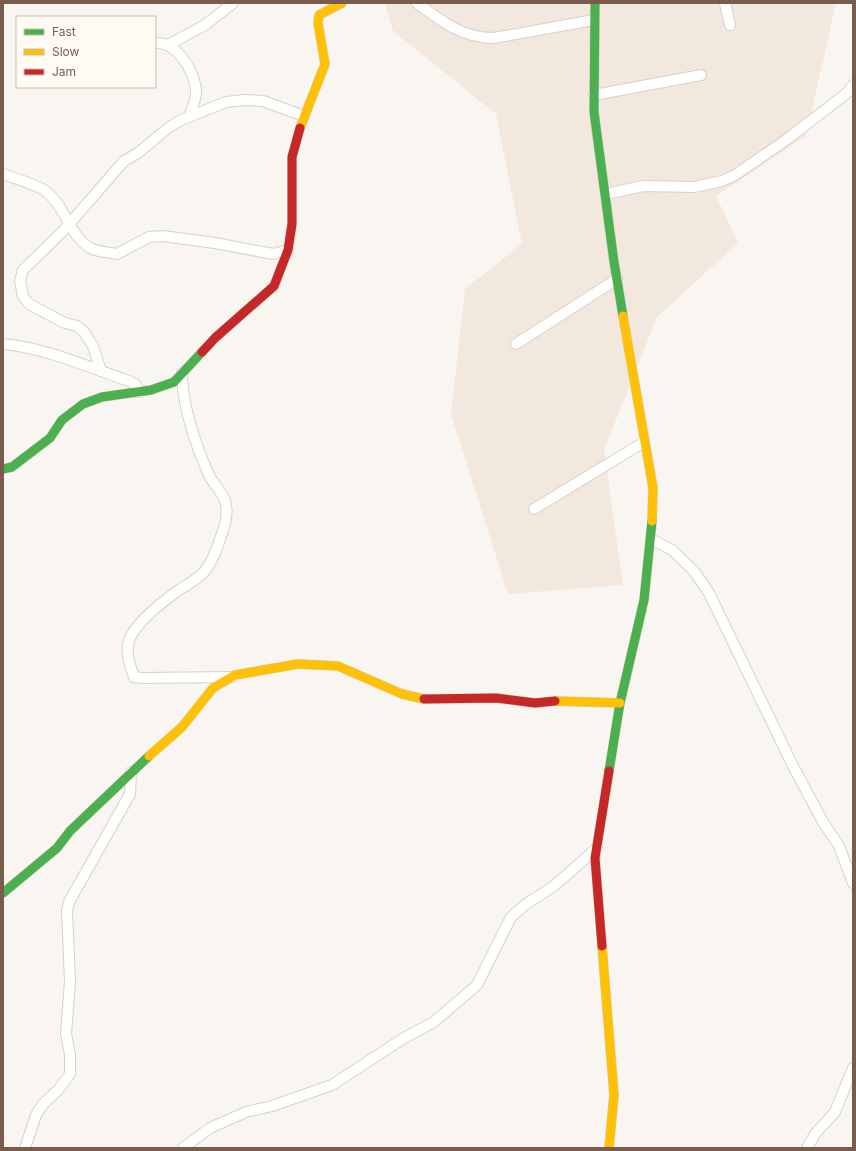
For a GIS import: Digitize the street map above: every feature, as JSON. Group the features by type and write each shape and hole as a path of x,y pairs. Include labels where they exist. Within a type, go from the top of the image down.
{"street":[{"path":"168,45 205,25 233,3"},
{"path":"3,469 12,467 50,438 62,420 83,404 102,397 151,390 174,382 215,338 274,286 288,250 292,224 292,157 304,116 318,86 325,64 318,23 319,15 342,3"},
{"path":"417,3 452,28 465,34 480,38 494,38 594,20"},
{"path":"594,3 594,112 617,279 653,488 651,539 644,600 620,703 595,858 614,1095 609,1148"},
{"path":"725,3 730,25"},
{"path":"156,43 168,45 183,60 190,71 196,90 194,105 189,117"},
{"path":"594,95 701,75"},
{"path":"606,194 643,186 694,187 722,182 736,175 786,140 847,93 853,85"},
{"path":"101,371 93,346 84,332 77,326 65,323 29,304 23,296 20,288 23,270 69,225 124,161 138,153 168,128 189,117 226,102 245,100 263,101 304,116"},
{"path":"3,174 44,190 65,214 69,225 91,248 117,254 149,237 163,236 216,243 273,254 288,250"},
{"path":"516,344 617,279"},
{"path":"3,344 18,346 101,371 129,381 134,384 140,392"},
{"path":"182,373 186,403 196,442 210,477 225,500 227,510 221,538 213,559 202,574 172,595 131,635 128,662 134,676 142,678 232,677"},
{"path":"534,508 644,442"},
{"path":"651,539 672,550 694,571 709,593 793,766 823,822 839,846 853,882"},
{"path":"3,893 57,848 70,831 131,772 182,727 213,688 232,677 247,672 298,664 318,664 338,666 402,694 430,700 496,698 535,703 563,700 620,703"},
{"path":"25,1148 36,1115 43,1104 58,1090 70,1074 70,1055 66,1034 70,981 67,911 69,902 130,794 131,772"},
{"path":"183,1148 210,1128 246,1112 272,1106 332,1085 404,1038 434,1022 477,985 511,917 526,904 554,886 597,848"},
{"path":"806,1148 835,1112 853,1068"}],"shaded area":[{"path":"385,3 836,3 806,136 716,196 738,243 657,317 604,450 623,585 508,594 451,414 465,289 522,244 496,114 393,31"}],"traffic: fast":[{"path":"595,3 594,112 614,262 623,316"},
{"path":"3,469 12,467 50,438 62,420 83,404 102,397 151,390 174,382 202,352"},
{"path":"609,771 620,703 644,600 652,521"},
{"path":"3,893 57,848 70,831 149,756"}],"traffic: slow":[{"path":"300,128 325,64 318,23 319,15 342,3"},
{"path":"623,316 653,488 652,521"},
{"path":"149,756 182,727 213,688 235,675 298,664 338,666 402,694 424,699"},
{"path":"555,701 620,703"},
{"path":"602,946 614,1095 609,1148"}],"traffic: jam":[{"path":"202,352 215,338 274,286 288,250 292,224 292,157 300,128"},
{"path":"424,699 496,698 535,703 555,701"},
{"path":"602,946 595,858 609,771"}]}
